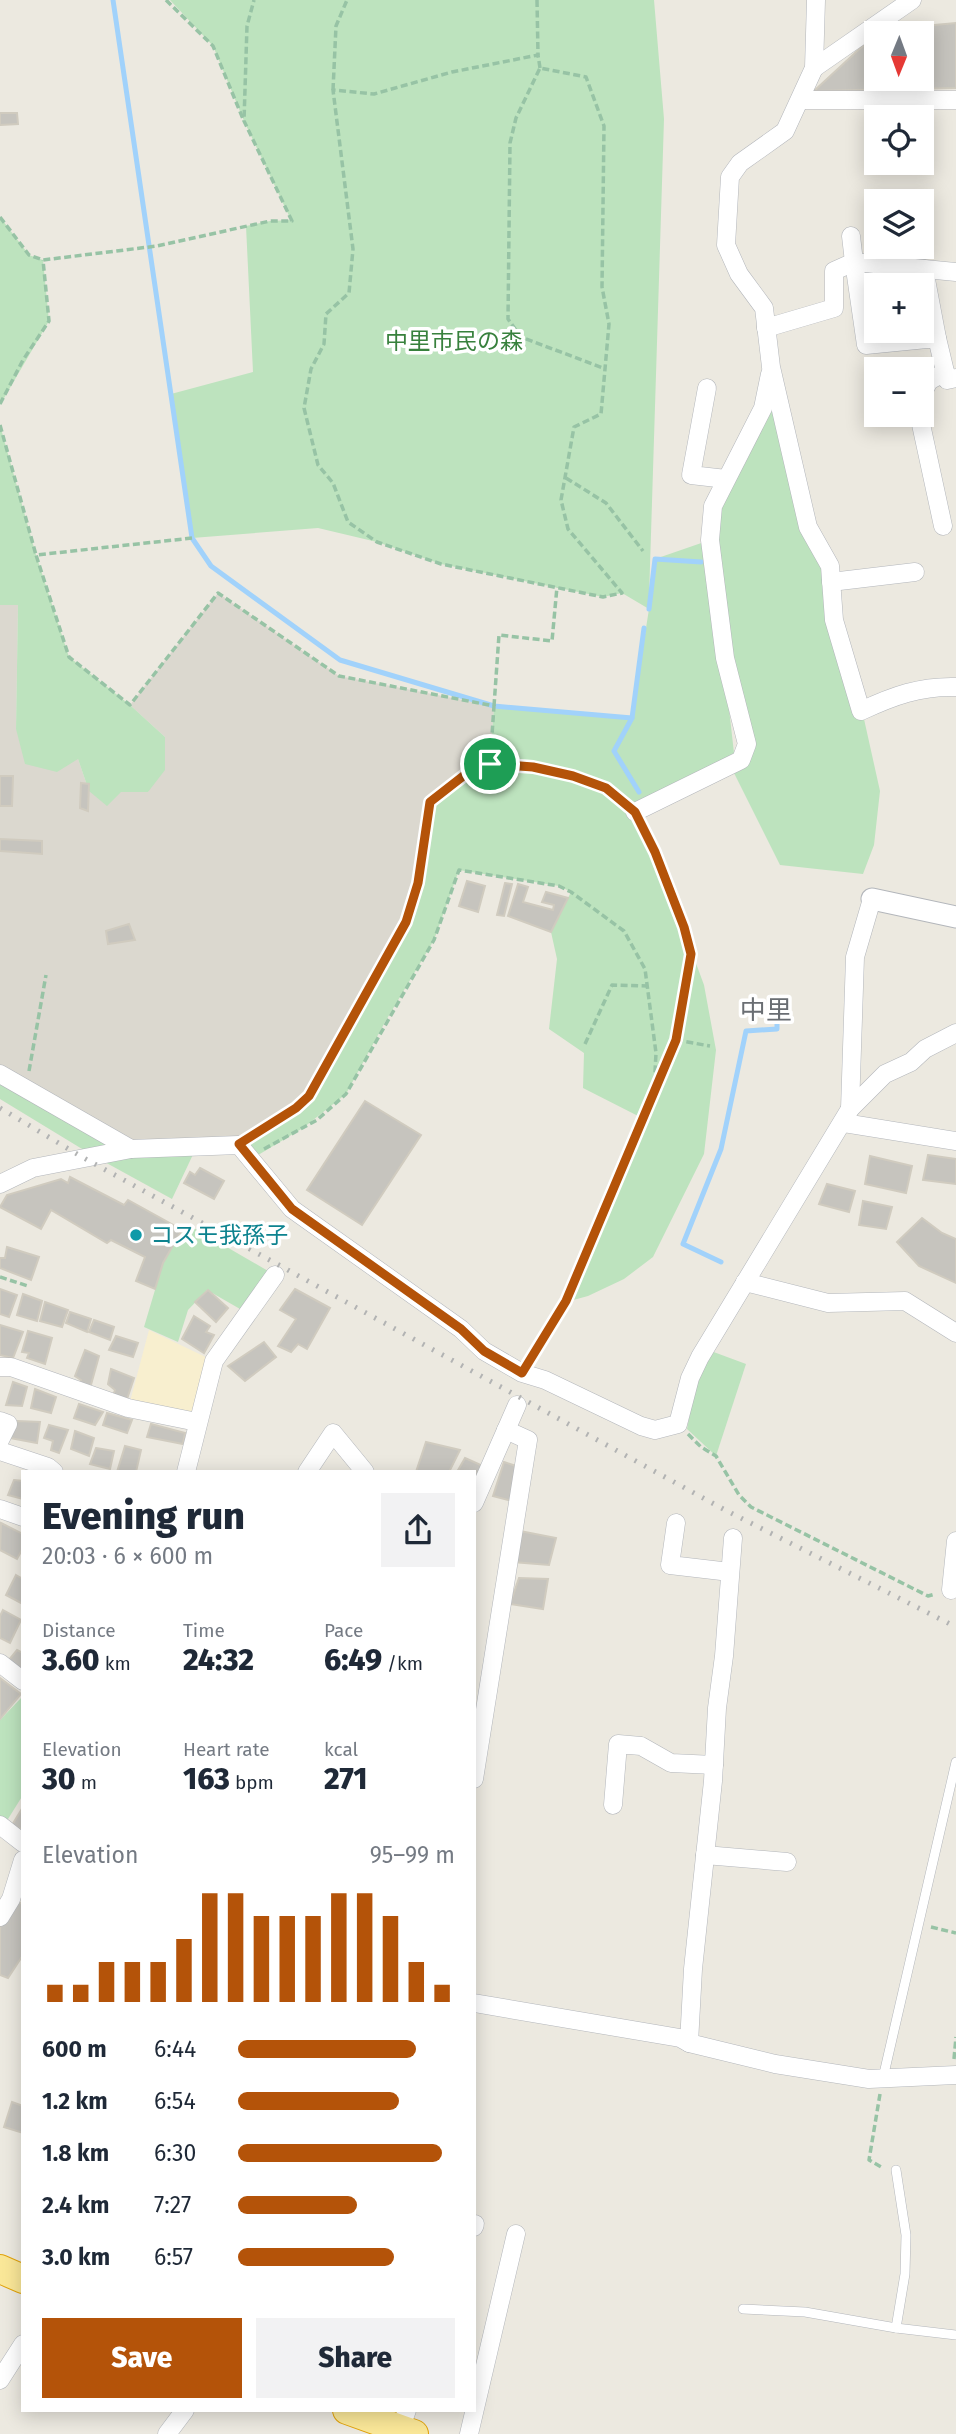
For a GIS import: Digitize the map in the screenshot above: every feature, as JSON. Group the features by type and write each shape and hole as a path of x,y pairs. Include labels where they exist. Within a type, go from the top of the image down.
{"highway":[{"path":"0,2269 21,2278"},
{"path":"355,2412 407,2425"}],"street":[{"path":"816,0 814,68 785,131 740,163 730,177 726,244 739,274 764,308 771,367 808,527 830,566 834,620 861,711 894,695 931,686 956,687"},
{"path":"814,68 912,0"},
{"path":"801,100 956,100"},
{"path":"851,236 866,345 937,338"},
{"path":"766,328 834,308 834,271 854,262 956,272"},
{"path":"924,269 937,338 951,375 934,380"},
{"path":"635,812 741,760 747,744 724,658 710,540 713,506 763,408 771,367"},
{"path":"706,388 691,475 726,479"},
{"path":"922,427 943,526"},
{"path":"831,582 915,572"},
{"path":"847,1116 855,957 872,900 956,917"},
{"path":"1,1181 33,1168 131,1149 239,1144 292,1209 461,1329 484,1351 522,1373 545,1380 641,1426 655,1430 678,1424 690,1378 699,1357 847,1116 885,1074 911,1062 925,1049 956,1033"},
{"path":"0,1074 131,1149"},
{"path":"847,1116 956,1141"},
{"path":"186,1470 214,1361 275,1275"},
{"path":"746,1282 828,1303 905,1301 956,1333"},
{"path":"0,1367 11,1367 128,1409 197,1422"},
{"path":"476,1498 517,1405"},
{"path":"0,1421 8,1424 0,1440"},
{"path":"476,1766 528,1440 506,1430"},
{"path":"308,1470 332,1433 363,1470"},
{"path":"0,1451 52,1470"},
{"path":"0,1509 21,1516"},
{"path":"676,1524 670,1565 730,1572"},
{"path":"689,2043 733,1538"},
{"path":"953,1590 956,1541"},
{"path":"0,1663 21,1679"},
{"path":"613,1805 618,1744 641,1746 671,1763 714,1765"},
{"path":"0,1825 21,1841"},
{"path":"705,1855 787,1862"},
{"path":"0,1917 11,1899 21,1866"},
{"path":"476,2003 680,2038 689,2043 775,2064 869,2078 956,2075"},
{"path":"476,2404 516,2234"},
{"path":"0,2380 21,2347"},
{"path":"167,2434 184,2412"},
{"path":"469,2434 474,2412"}],"lane":[{"path":"883,2078 956,1762"},
{"path":"896,2170 906,2235 905,2274 896,2328"},
{"path":"743,2309 805,2312 896,2328 956,2335"}],"path":[{"path":"0,217 29,255 43,260 157,246 270,220 292,221 244,121 213,46 166,0"},
{"path":"244,121 247,26 254,0"},
{"path":"347,0 336,26 333,90 353,249 349,293 326,314 324,344 311,369 304,408 318,465 334,483 348,522 377,542 441,564 603,597 622,593 568,529 561,500 574,427 601,414 609,324 602,287 604,126 586,77 540,68"},
{"path":"537,0 540,68 516,118 510,143 508,319 521,337 603,368"},
{"path":"333,90 374,94 452,72 538,55"},
{"path":"0,404 23,360 49,321 43,260"},
{"path":"0,425 36,555 69,657 131,705 219,593 339,676 494,706"},
{"path":"566,478 606,503 643,551"},
{"path":"36,555 192,538"},
{"path":"490,764 499,635 552,641 557,587"},
{"path":"239,1144 296,1108 309,1096 406,922 418,883 430,802 480,763 533,767 573,776 606,788 635,812 655,852 684,927 691,954 676,1040 566,1301 522,1373"},
{"path":"253,1158 317,1119 346,1094 434,940 459,870 559,886 624,931 645,969 656,1053 654,1091"},
{"path":"26,1087 46,975"},
{"path":"585,1044 611,985 648,986"},
{"path":"676,1040 710,1046"},
{"path":"0,1277 28,1286"},
{"path":"678,1424 701,1447 716,1456 739,1495 751,1507 928,1596 953,1590"},
{"path":"917,1924 956,1933"},
{"path":"883,2078 869,2160 879,2168 896,2170"}],"shaded area":[{"path":"218,593 339,676 494,706 490,764 430,802 418,883 406,921 309,1096 296,1108 239,1145 131,1149 0,1074 0,605 18,604 16,729 78,759 89,791 148,792 165,737 130,705"}],"green space":[{"name":"中里市民の森","path":"170,0 654,0 664,119 649,598 655,559 710,540 771,367 808,527 830,566 880,791 874,845 863,874 780,865 730,765 741,760 721,638 734,753 635,812 655,852 704,985 716,1050 704,1154 653,1257 624,1279 588,1296 566,1302 642,1118 583,1088 584,1053 549,1029 557,959 551,932 571,892 559,886 459,870 434,940 346,1094 303,1128 253,1158 239,1145 296,1108 309,1096 330,1061 406,921 418,883 430,802 479,763 490,763 494,706 632,717 649,609 622,593 603,597 441,564 377,542 318,528 192,538 171,394 253,372 246,226 291,220 244,121 213,46"},
{"path":"0,217 29,255 43,260 49,321 0,405"},
{"path":"0,425 36,555 69,657 130,705 165,737 165,770 148,792 121,792 107,806 89,791 78,759 57,772 25,764 16,729 18,605 0,605"},
{"path":"0,1074 131,1149 197,1146 172,1199 92,1155 0,1099"},
{"path":"187,1224 275,1275 247,1313 207,1290 188,1310 178,1342 144,1327 163,1263"},
{"path":"711,1351 746,1364 716,1456 687,1429 696,1382"},
{"path":"21,1698 21,1798 3,1827 0,1826 0,1720"}],"sand":[{"path":"149,1330 214,1361 197,1422 128,1409"}],"building":[{"path":"956,23 956,88 934,88 934,25"},
{"path":"864,45 864,90 814,91"},
{"path":"0,113 17,113 18,124 0,125"},
{"path":"0,776 13,776 12,806 0,806"},
{"path":"81,783 89,784 88,811 80,808"},
{"path":"0,839 42,841 42,854 0,851"},
{"path":"467,881 485,886 478,912 459,906"},
{"path":"505,883 512,884 504,916 497,915"},
{"path":"518,884 528,887 523,902 553,910 554,905 542,902 546,892 568,898 551,932 508,916"},
{"path":"129,924 135,940 108,944 106,931"},
{"path":"365,1101 421,1135 362,1225 307,1190"},
{"path":"928,1155 956,1159 956,1184 923,1180"},
{"path":"870,1156 912,1166 906,1193 865,1184"},
{"path":"200,1168 224,1181 214,1199 184,1183 190,1172 195,1175"},
{"name":"コスモ我孫子","path":"70,1177 124,1205 128,1200 182,1230 163,1263 155,1289 136,1281 145,1257 111,1240 107,1243 51,1210 41,1229 0,1207 7,1195 61,1179 68,1183"},
{"path":"827,1184 855,1191 849,1212 819,1204"},
{"path":"863,1201 892,1207 886,1229 859,1225"},
{"path":"922,1218 942,1233 956,1239 956,1283 919,1266 897,1242"},
{"path":"7,1247 39,1257 31,1280 0,1268 0,1258 5,1258"},
{"path":"0,1289 17,1295 9,1317 0,1314"},
{"path":"295,1289 330,1308 307,1349 298,1344 291,1352 278,1346 296,1319 280,1310"},
{"path":"208,1290 228,1308 216,1322 195,1302"},
{"path":"23,1294 42,1301 37,1321 17,1315"},
{"path":"45,1302 68,1310 62,1327 40,1321"},
{"path":"70,1312 91,1319 87,1332 66,1323"},
{"path":"194,1316 210,1326 206,1332 214,1335 204,1353 182,1339"},
{"path":"94,1320 114,1327 110,1340 89,1332"},
{"path":"0,1325 23,1332 13,1358 0,1355"},
{"path":"28,1331 52,1338 45,1364 27,1358 29,1353 22,1352"},
{"path":"116,1336 138,1343 133,1357 109,1350"},
{"path":"264,1342 276,1357 245,1381 228,1366"},
{"path":"85,1350 99,1356 89,1392 77,1387 81,1380 75,1376"},
{"path":"111,1369 134,1378 125,1405 111,1401 115,1390 108,1384"},
{"path":"13,1382 27,1387 22,1406 6,1405"},
{"path":"35,1389 56,1397 51,1413 31,1408"},
{"path":"79,1404 103,1412 95,1425 74,1418"},
{"path":"107,1413 132,1420 127,1433 103,1425"},
{"path":"17,1421 40,1422 37,1443 10,1438"},
{"path":"151,1424 185,1433 183,1444 147,1437"},
{"path":"49,1425 68,1430 59,1453 51,1450 53,1441 44,1438"},
{"path":"75,1431 94,1438 89,1456 71,1449"},
{"path":"426,1442 460,1450 450,1470 417,1470"},
{"path":"125,1446 141,1450 136,1470 118,1470"},
{"path":"96,1448 114,1451 110,1469 90,1464"},
{"path":"465,1458 483,1466 476,1483 476,1470 458,1470"},
{"path":"504,1462 519,1467 512,1501 493,1496"},
{"path":"14,1480 21,1481 21,1498 8,1495"},
{"path":"1,1523 21,1533 21,1552 17,1559 0,1550"},
{"path":"520,1531 556,1538 549,1565 513,1562"},
{"path":"16,1575 21,1578 21,1603 6,1595"},
{"path":"519,1578 548,1579 543,1609 510,1604"},
{"path":"3,1610 21,1620 10,1643 0,1638 0,1616"},
{"path":"17,1650 21,1652 21,1671 8,1661"},
{"path":"0,1678 21,1694 0,1719"},
{"path":"21,1810 21,1829 12,1825"},
{"path":"11,1899 21,1903 21,1958 8,1978 0,1975 0,1928"},
{"path":"12,2102 21,2105 21,2132 4,2127"}],"waterway":[{"path":"113,0 192,538 211,566 340,660 494,706 632,718"},
{"path":"649,609 655,559 701,562"},
{"path":"639,792 614,751 632,718 644,628"},
{"path":"721,1262 683,1244 721,1149 746,1031 777,1029 777,1009"}],"railway":[{"path":"0,1108 82,1157 725,1510 956,1627"}],"place":[{"name":"コスモ我孫子","path":"136,1235"}],"district":[{"name":"中里","path":"766,1010"}],"route":[{"path":"480,763 490,764 533,767 573,776 606,788 635,812 655,852 684,927 691,954 676,1040 566,1301 522,1373 484,1351 461,1329 292,1209 239,1144 296,1108 309,1096 406,922 418,883 430,802 480,763"}]}
